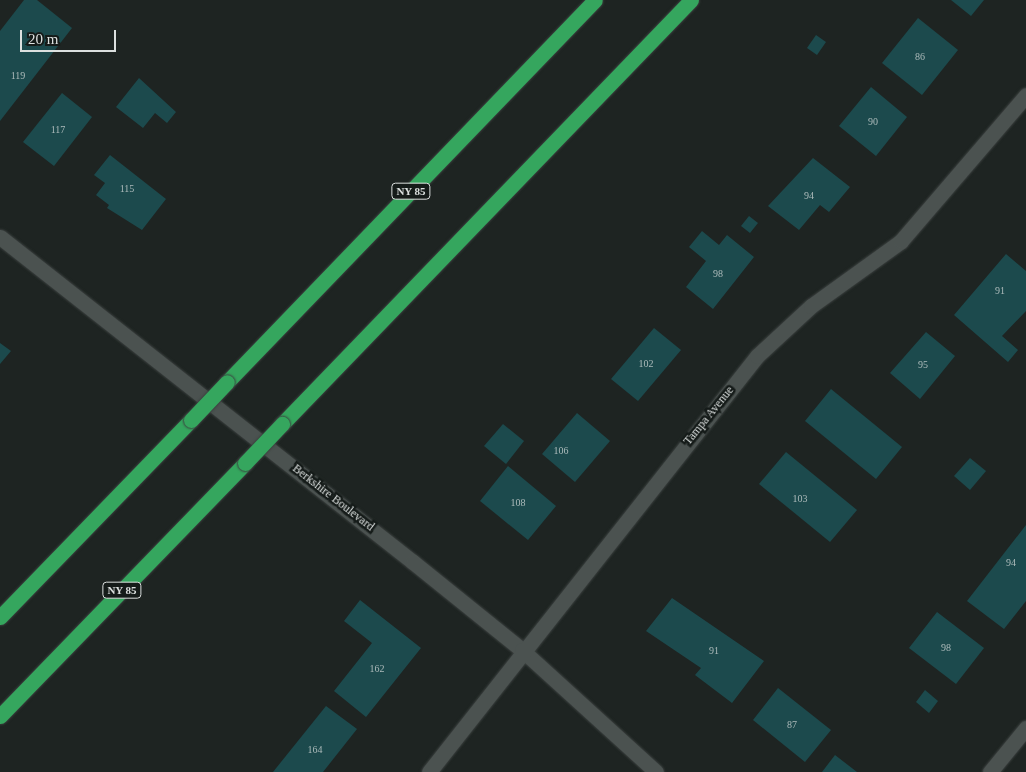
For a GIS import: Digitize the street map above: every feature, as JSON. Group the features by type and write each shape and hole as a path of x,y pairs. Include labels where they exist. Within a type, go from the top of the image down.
{"highway":[{"name":"NY 85","path":"0,617 595,0"},
{"name":"NY 85","path":"0,716 691,0"},
{"path":"636,57 699,0"}],"street":[{"name":"Tampa Avenue","path":"430,772 522,650 757,356 811,306 901,241 1026,95"},
{"name":"Berkshire Boulevard","path":"0,237 522,650 656,772"},
{"path":"990,772 1026,728"}],"building":[{"path":"24,0 37,0 72,28 0,121 0,31"},
{"path":"951,0 984,0 971,16"},
{"path":"918,18 958,50 922,95 882,63"},
{"path":"816,35 826,42 817,55 807,48"},
{"path":"139,78 176,112 167,123 155,113 143,128 116,107"},
{"path":"871,87 907,117 876,156 839,126"},
{"path":"62,93 92,117 54,166 23,142"},
{"path":"110,155 166,199 142,230 107,208 109,205 96,195 105,183 94,175"},
{"path":"813,158 850,187 829,212 820,205 799,230 768,206"},
{"path":"749,216 758,223 750,233 741,226"},
{"path":"702,231 719,245 727,235 754,257 713,309 686,287 706,261 689,247"},
{"path":"1006,254 1026,271 1026,311 1002,336 1018,350 1008,362 954,315"},
{"path":"654,328 681,350 638,401 611,379"},
{"path":"926,332 955,356 920,399 890,373"},
{"path":"0,343 11,351 0,364"},
{"path":"831,389 902,447 876,479 805,421"},
{"path":"577,413 610,441 575,482 542,454"},
{"path":"503,424 524,441 506,464 484,446"},
{"path":"786,452 857,510 830,542 759,484"},
{"path":"970,458 986,471 970,490 954,476"},
{"path":"508,466 556,506 528,540 480,501"},
{"path":"1026,525 1026,601 1004,629 967,601"},
{"path":"672,598 764,661 732,703 695,675 701,668 646,631"},
{"path":"360,600 421,648 366,717 334,691 372,643 344,621"},
{"path":"937,612 984,648 956,684 909,648"},
{"path":"778,688 831,730 805,762 753,720"},
{"path":"925,690 938,701 929,713 916,702"},
{"path":"326,706 357,729 323,772 273,772"},
{"path":"835,755 857,772 822,772"}]}
